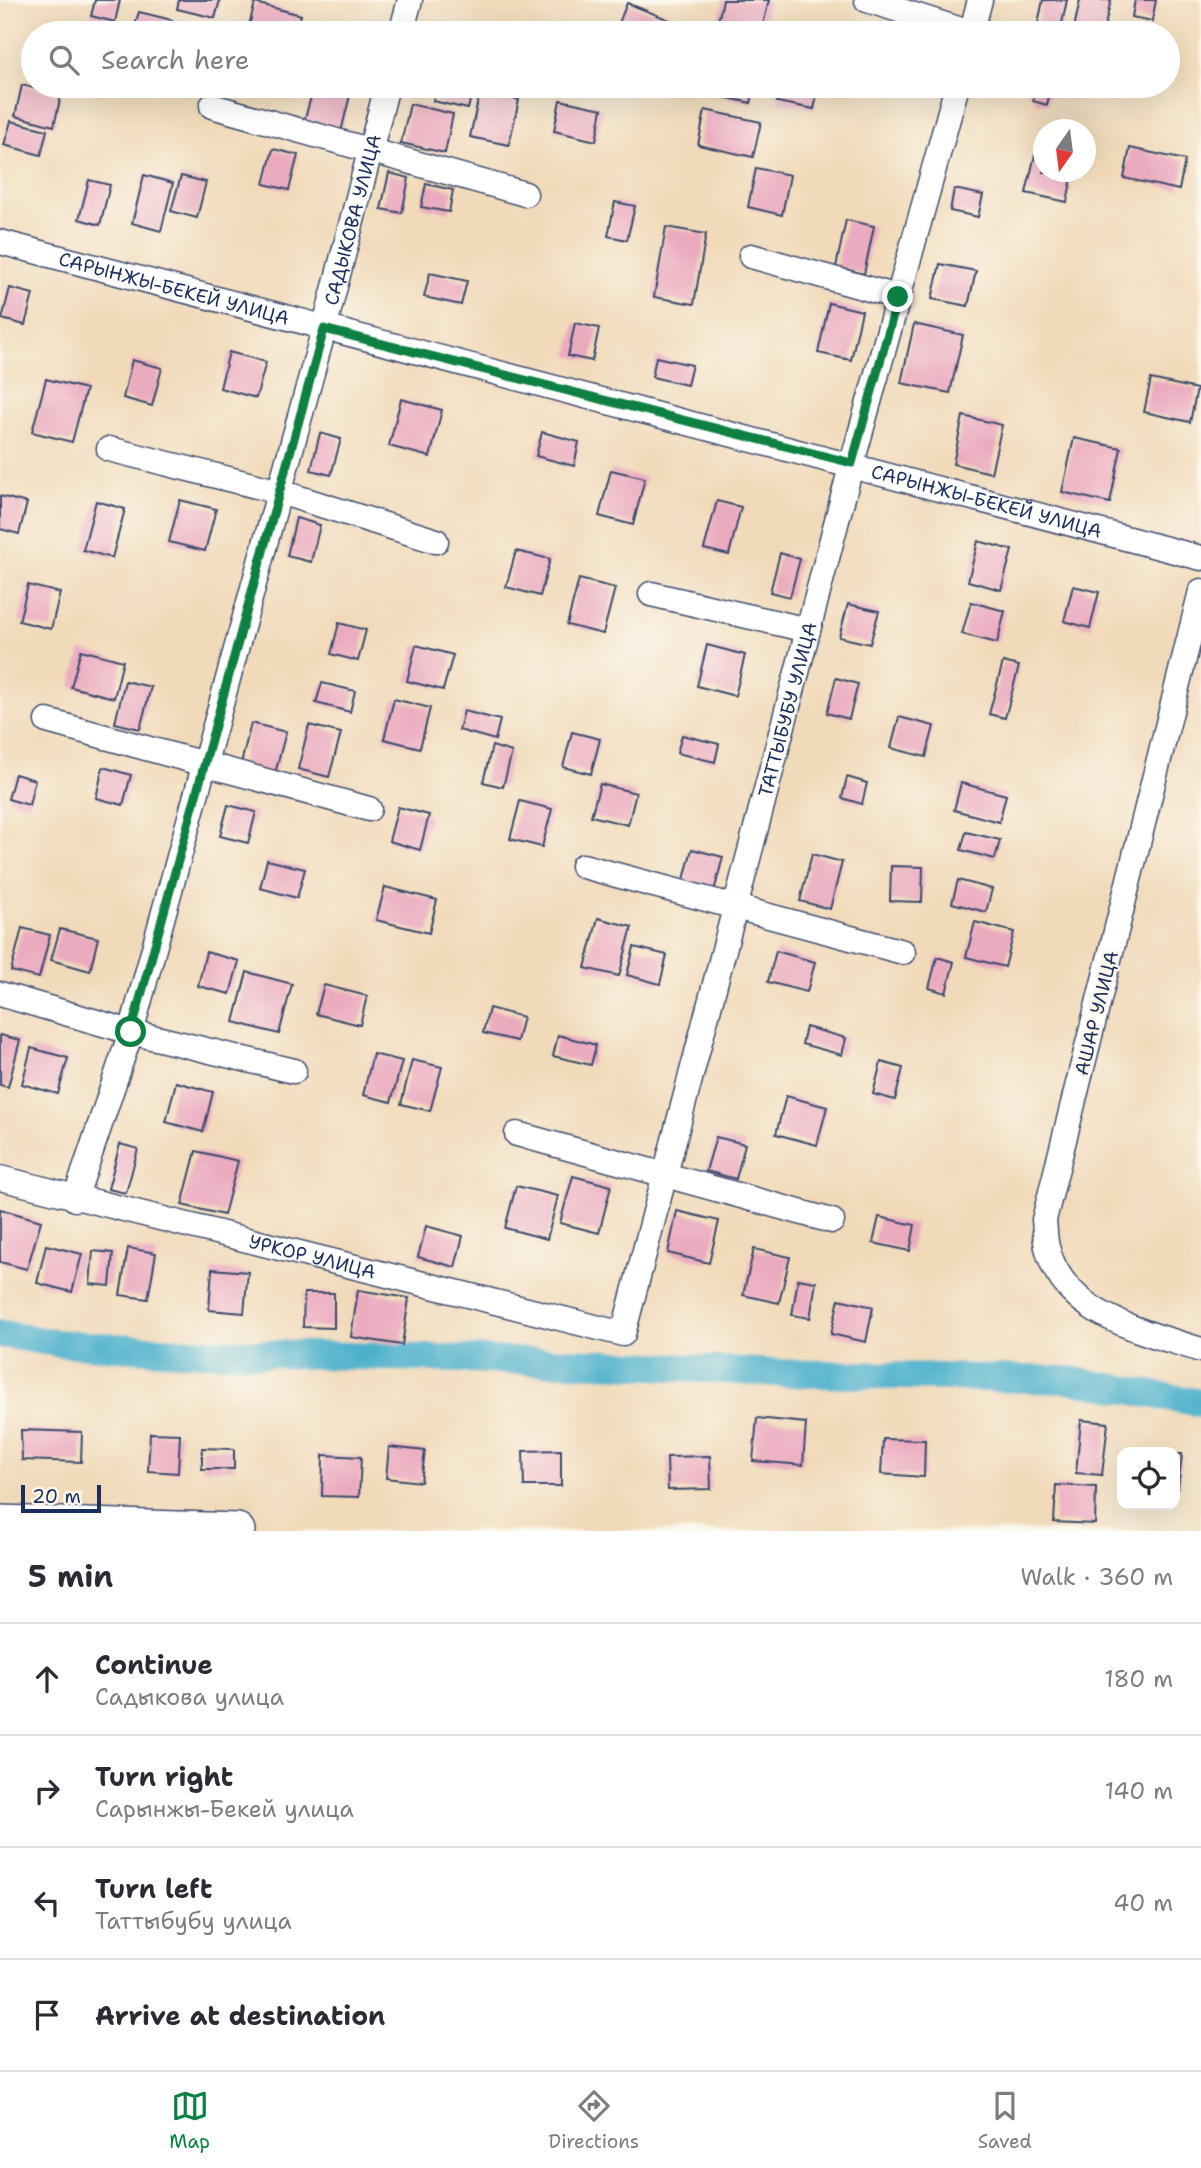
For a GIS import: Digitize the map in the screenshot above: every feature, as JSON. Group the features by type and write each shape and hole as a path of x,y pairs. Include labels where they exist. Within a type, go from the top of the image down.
{"street":[{"path":"404,21 410,0"},
{"path":"867,0 933,21"},
{"path":"974,21 980,0"},
{"name":"САДЫКОВА УЛИЦА","path":"75,1199 131,1032 280,492 384,98"},
{"name":"ТАТТЫБУБУ УЛИЦА","path":"623,1334 852,463 954,98"},
{"path":"212,106 525,194"},
{"name":"САРЫНЖЫ-БЕКЕЙ УЛИЦА","path":"0,242 324,329 852,463 1201,558"},
{"path":"751,256 898,297"},
{"path":"109,449 280,492 436,541"},
{"name":"АШАР УЛИЦА","path":"1201,591 1044,1220 1046,1246 1055,1269 1088,1306 1106,1318 1201,1350"},
{"path":"652,594 808,630"},
{"path":"47,720 369,809"},
{"path":"583,866 903,952"},
{"path":"0,994 131,1032 295,1071"},
{"path":"517,1134 832,1221"},
{"name":"УРКОР УЛИЦА","path":"0,1178 75,1199 623,1334"},
{"path":"0,1523 237,1531"}],"building":[{"path":"95,0 120,0 115,21 91,16"},
{"path":"179,0 220,0 215,18 177,9"},
{"path":"723,0 769,0 764,21 718,21"},
{"path":"1043,0 1067,0 1063,21 1039,21"},
{"path":"1080,0 1111,0 1106,21 1076,21"},
{"path":"1135,0 1156,0 1152,21 1132,17"},
{"path":"255,3 301,15 299,21 250,21"},
{"path":"627,3 672,21 620,21"},
{"path":"139,12 172,20 172,21 136,21"},
{"path":"21,89 21,98 60,98 54,126 15,116"},
{"path":"311,98 349,98 341,132 304,122"},
{"path":"434,98 471,98 468,109 433,101"},
{"path":"478,98 519,100 509,145 470,137"},
{"path":"728,98 752,98 751,103"},
{"path":"778,98 816,98 814,109 777,102"},
{"path":"1034,98 1048,98 1047,105 1033,101"},
{"path":"560,100 602,109 596,141 554,131"},
{"path":"410,104 453,114 445,153 401,143"},
{"path":"705,110 761,122 753,157 698,145"},
{"path":"11,121 47,130 41,155 4,145"},
{"path":"1130,148 1185,160 1179,190 1124,178"},
{"path":"273,149 298,155 289,190 264,184"},
{"path":"1033,163 1033,182 1071,182 1067,202 1026,193"},
{"path":"756,168 790,175 782,215 748,207"},
{"path":"389,173 409,178 402,213 381,209"},
{"path":"144,175 173,183 161,231 132,223"},
{"path":"181,176 206,182 197,218 171,211"},
{"path":"89,180 110,185 100,225 79,219"},
{"path":"426,184 453,190 449,212 421,207"},
{"path":"954,189 983,195 978,217 950,211"},
{"path":"615,202 635,206 627,240 608,236"},
{"path":"846,220 874,226 864,274 836,267"},
{"path":"666,227 706,234 694,304 654,297"},
{"path":"940,264 976,271 968,306 932,299"},
{"path":"430,273 467,281 461,305 424,297"},
{"path":"10,288 33,294 25,325 2,319"},
{"path":"829,303 862,311 851,360 818,353"},
{"path":"575,323 599,328 592,361 568,356"},
{"path":"914,324 963,335 950,393 901,383"},
{"path":"229,352 266,362 256,398 220,388"},
{"path":"656,357 692,365 687,385 652,377"},
{"path":"132,360 162,368 152,406 123,398"},
{"path":"46,379 86,389 72,442 32,432"},
{"path":"1151,379 1197,389 1190,422 1144,412"},
{"path":"401,399 442,410 430,457 389,446"},
{"path":"963,416 1002,425 991,473 953,464"},
{"path":"542,432 579,442 574,466 536,456"},
{"path":"320,433 341,439 331,475 311,470"},
{"path":"1074,438 1121,448 1110,503 1062,492"},
{"path":"611,470 645,478 633,525 599,516"},
{"path":"0,496 27,503 19,534 0,529"},
{"path":"180,500 216,509 205,551 169,542"},
{"path":"96,501 125,509 112,558 83,550"},
{"path":"717,501 741,507 729,555 704,549"},
{"path":"296,518 320,525 311,562 287,556"},
{"path":"978,541 1012,550 1001,590 968,581"},
{"path":"516,551 550,559 540,596 506,587"},
{"path":"780,553 800,559 790,597 770,592"},
{"path":"579,579 615,588 603,634 567,625"},
{"path":"28,585 60,593 51,629 19,621"},
{"path":"1073,586 1099,592 1090,628 1064,621"},
{"path":"971,602 1005,611 997,643 962,634"},
{"path":"848,604 879,611 870,644 839,637"},
{"path":"339,623 366,630 358,661 331,654"},
{"path":"416,645 453,655 443,690 407,681"},
{"path":"707,645 745,655 735,696 697,686"},
{"path":"81,650 123,661 114,698 71,687"},
{"path":"1003,662 1019,666 1005,718 989,714"},
{"path":"836,678 858,684 849,719 827,713"},
{"path":"125,681 151,687 140,729 115,723"},
{"path":"322,683 355,691 350,712 316,703"},
{"path":"394,699 430,708 420,748 384,739"},
{"path":"464,711 500,720 495,740 459,730"},
{"path":"899,717 934,726 926,757 891,748"},
{"path":"251,723 286,732 273,781 239,772"},
{"path":"309,725 341,733 329,777 298,769"},
{"path":"572,732 600,739 591,774 563,767"},
{"path":"682,735 719,744 715,762 677,753"},
{"path":"492,746 512,752 503,787 483,782"},
{"path":"103,767 131,775 123,805 96,798"},
{"path":"15,774 35,780 29,805 8,799"},
{"path":"847,777 867,783 862,804 842,798"},
{"path":"961,783 1006,795 999,822 954,810"},
{"path":"600,784 636,793 628,825 591,816"},
{"path":"520,801 552,809 542,847 510,839"},
{"path":"228,805 256,812 248,843 220,836"},
{"path":"398,807 429,815 420,850 389,841"},
{"path":"966,832 1000,840 995,859 961,850"},
{"path":"692,849 723,857 713,895 682,887"},
{"path":"812,854 842,862 830,909 800,901"},
{"path":"267,860 305,869 297,898 260,888"},
{"path":"891,866 923,867 922,902 890,901"},
{"path":"958,880 992,889 986,912 952,903"},
{"path":"385,887 437,900 429,933 376,920"},
{"path":"598,918 632,927 619,976 585,968"},
{"path":"975,922 1014,932 1005,967 966,957"},
{"path":"22,928 50,935 39,978 11,971"},
{"path":"60,929 98,938 90,971 51,960"},
{"path":"634,947 667,955 660,984 627,975"},
{"path":"776,951 815,962 807,992 768,982"},
{"path":"206,952 239,961 230,994 198,986"},
{"path":"937,957 954,962 946,993 929,988"},
{"path":"247,972 292,984 279,1034 234,1022"},
{"path":"324,985 367,996 360,1025 316,1014"},
{"path":"489,1008 523,1017 517,1041 483,1033"},
{"path":"806,1027 846,1038 842,1055 802,1044"},
{"path":"0,1035 20,1040 8,1087 0,1085"},
{"path":"558,1035 596,1045 591,1065 553,1056"},
{"path":"31,1048 68,1058 58,1094 22,1084"},
{"path":"373,1054 402,1061 391,1102 363,1095"},
{"path":"412,1060 442,1067 430,1111 401,1104"},
{"path":"881,1062 903,1068 895,1100 873,1094"},
{"path":"176,1082 213,1092 203,1132 166,1122"},
{"path":"786,1096 827,1107 817,1145 776,1134"},
{"path":"716,1137 745,1144 736,1179 706,1171"},
{"path":"120,1144 138,1149 126,1193 108,1189"},
{"path":"196,1151 238,1161 224,1215 182,1205"},
{"path":"573,1176 611,1186 599,1233 560,1223"},
{"path":"516,1186 558,1196 547,1239 505,1228"},
{"path":"0,1209 41,1221 27,1269 0,1262"},
{"path":"677,1211 719,1221 709,1263 668,1253"},
{"path":"879,1217 915,1225 910,1251 873,1243"},
{"path":"426,1226 463,1236 455,1267 418,1257"},
{"path":"46,1245 82,1254 72,1292 37,1283"},
{"path":"128,1248 156,1253 148,1299 120,1295"},
{"path":"754,1249 790,1257 779,1303 743,1295"},
{"path":"93,1251 113,1253 110,1286 90,1284"},
{"path":"212,1269 248,1272 244,1313 209,1310"},
{"path":"798,1279 816,1282 810,1318 792,1315"},
{"path":"358,1290 409,1298 402,1345 351,1337"},
{"path":"304,1293 334,1293 334,1328 303,1327"},
{"path":"839,1299 873,1307 866,1342 831,1334"},
{"path":"757,1418 806,1423 803,1465 753,1461"},
{"path":"1081,1420 1108,1423 1102,1475 1076,1473"},
{"path":"21,1430 82,1432 81,1462 22,1460"},
{"path":"150,1433 180,1434 178,1473 148,1471"},
{"path":"883,1439 925,1440 924,1477 881,1474"},
{"path":"389,1447 425,1451 421,1482 386,1478"},
{"path":"202,1448 234,1449 234,1469 202,1469"},
{"path":"561,1450 561,1486 524,1486 523,1451"},
{"path":"323,1455 361,1457 359,1497 322,1496"},
{"path":"710,1456 711,1489 668,1490 667,1457"},
{"path":"1056,1485 1096,1487 1095,1524 1054,1522"}],"waterway":[{"path":"0,1334 56,1343 177,1351 597,1363 777,1373 1070,1380 1201,1403"}],"route":[{"path":"131,1032 324,329 852,463 898,297"}]}
